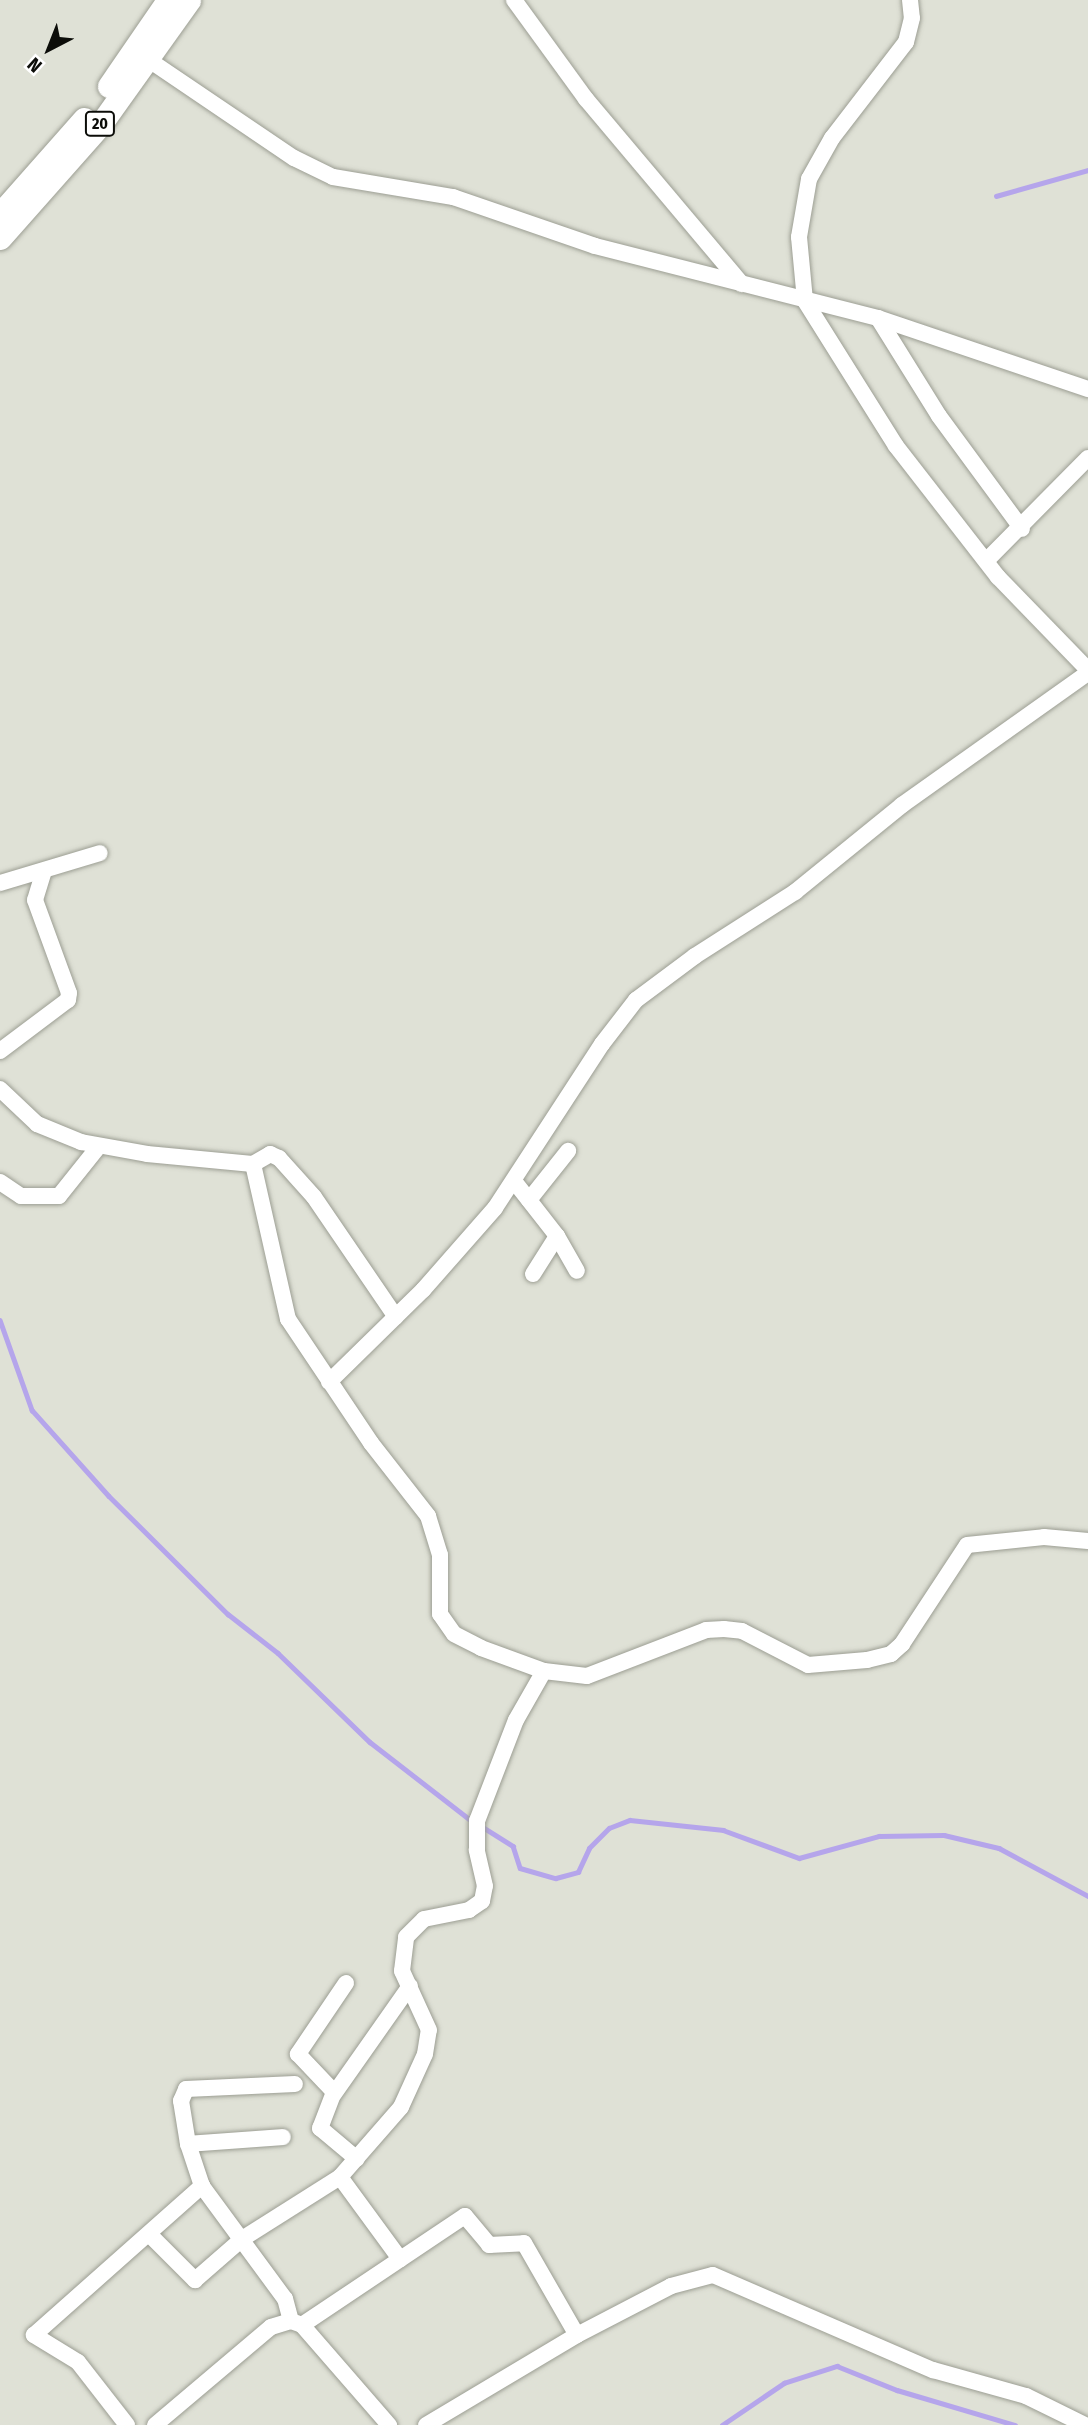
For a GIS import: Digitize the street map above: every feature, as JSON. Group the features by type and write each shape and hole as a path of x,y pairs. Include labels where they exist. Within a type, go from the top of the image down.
{"highway":[{"name":"20","path":"0,214 87,115 168,0"},
{"name":"20","path":"0,238 54,181 149,60 189,0"}],"street":[{"path":"514,0 586,99 742,284"},
{"path":"329,1382 396,1317 489,1216 602,1044 636,1000 695,956 795,892 902,805 1088,672 986,561 896,446 805,301 799,237 809,179 832,138 906,42 912,18 910,0"},
{"path":"149,60 293,158 333,177 453,197 595,246 877,318 1088,389"},
{"path":"877,318 939,416 1022,529"},
{"path":"986,561 1022,529 1088,458"},
{"path":"0,883 100,853"},
{"path":"0,1051 68,1000 69,993 35,900 44,871"},
{"path":"0,1089 37,1124 99,1146 253,1164 270,1154 279,1158 314,1197 396,1317"},
{"path":"0,1182 20,1196 59,1196 99,1146"},
{"path":"529,1200 568,1151"},
{"path":"253,1164 285,1311 329,1382 428,1516 440,1555 440,1614 449,1629 481,1648 544,1671 587,1676 706,1630 724,1629 751,1635 808,1665 880,1657 902,1644 967,1545 1003,1539 1088,1541"},
{"path":"514,1181 557,1236 577,1271"},
{"path":"533,1274 557,1236"},
{"path":"150,2235 195,2280 242,2239 340,2177 401,2107 425,2054 429,2024 401,1963 410,1931 424,1919 478,1906 485,1895 476,1825 516,1720 544,1671"},
{"path":"334,2094 298,2054 346,1983"},
{"path":"357,2159 320,2128 334,2094 410,1986"},
{"path":"295,2084 186,2089 181,2101 188,2144 202,2186 285,2299 296,2323 389,2425"},
{"path":"188,2144 283,2137"},
{"path":"340,2177 400,2259"},
{"path":"127,2425 78,2362 34,2335 150,2235 202,2186"},
{"path":"155,2425 271,2327 296,2323 465,2216 489,2245 524,2243 577,2335"},
{"path":"426,2425 577,2335 671,2286 713,2276 933,2370 1026,2396 1085,2425"}],"waterway":[{"path":"996,196 1088,170"},
{"path":"0,1320 32,1410 109,1496 228,1614 278,1653 370,1742 473,1822"},
{"path":"481,1826 513,1846 520,1868 556,1878 578,1872 589,1848 609,1828 630,1820 723,1830 799,1858 879,1836 944,1835 999,1848 1088,1896"},
{"path":"722,2425 784,2383 837,2366 897,2390 1015,2425"}]}
